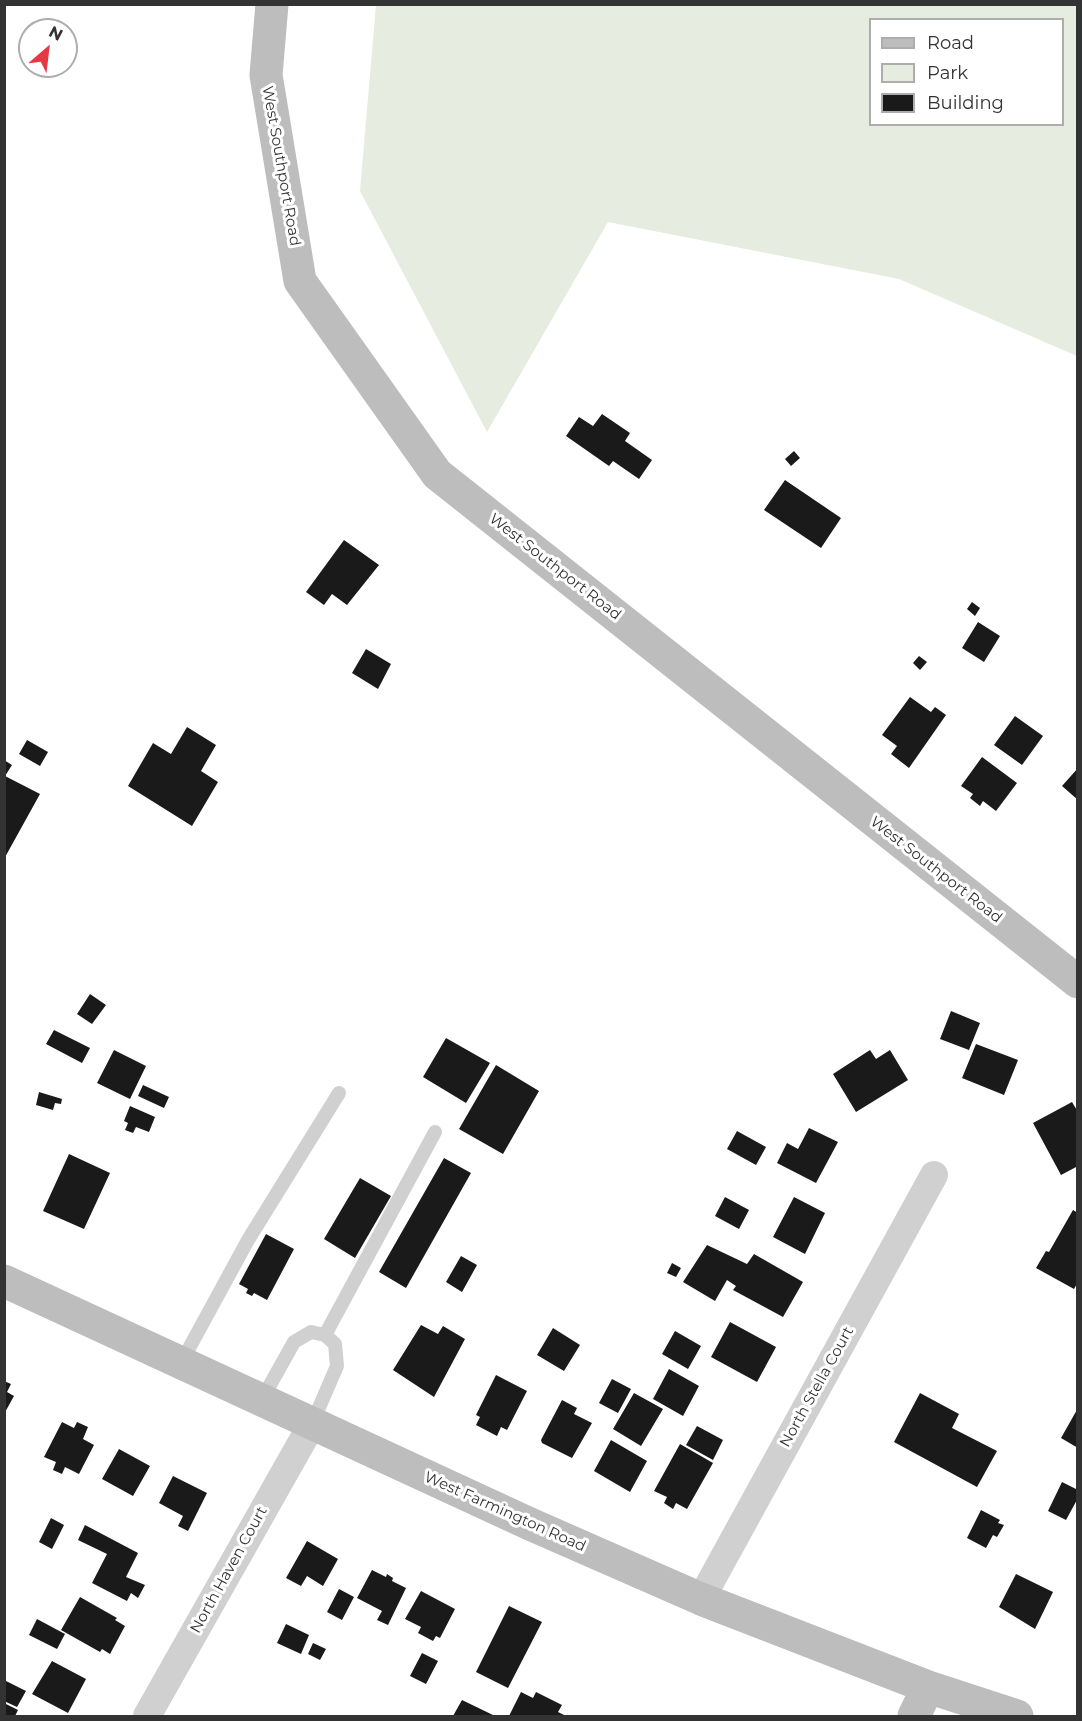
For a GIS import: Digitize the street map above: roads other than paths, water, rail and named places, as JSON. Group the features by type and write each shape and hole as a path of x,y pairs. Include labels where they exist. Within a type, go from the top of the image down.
{"main road":[{"name":"West Southport Road","path":"272,4 266,75 300,281 437,474 1077,982"},
{"name":"West Farmington Road","path":"4,1281 312,1425 701,1599 928,1687 1017,1716"},
{"path":"914,1716 928,1687"}],"street":[{"name":"North Stella Court","path":"701,1599 934,1175"},
{"name":"North Haven Court","path":"147,1716 312,1425"}],"lane":[{"path":"181,1364 248,1240 339,1093"},
{"path":"325,1335 435,1132"},
{"path":"261,1401 294,1342 311,1332 325,1335 335,1344 337,1366 312,1425"}]}
